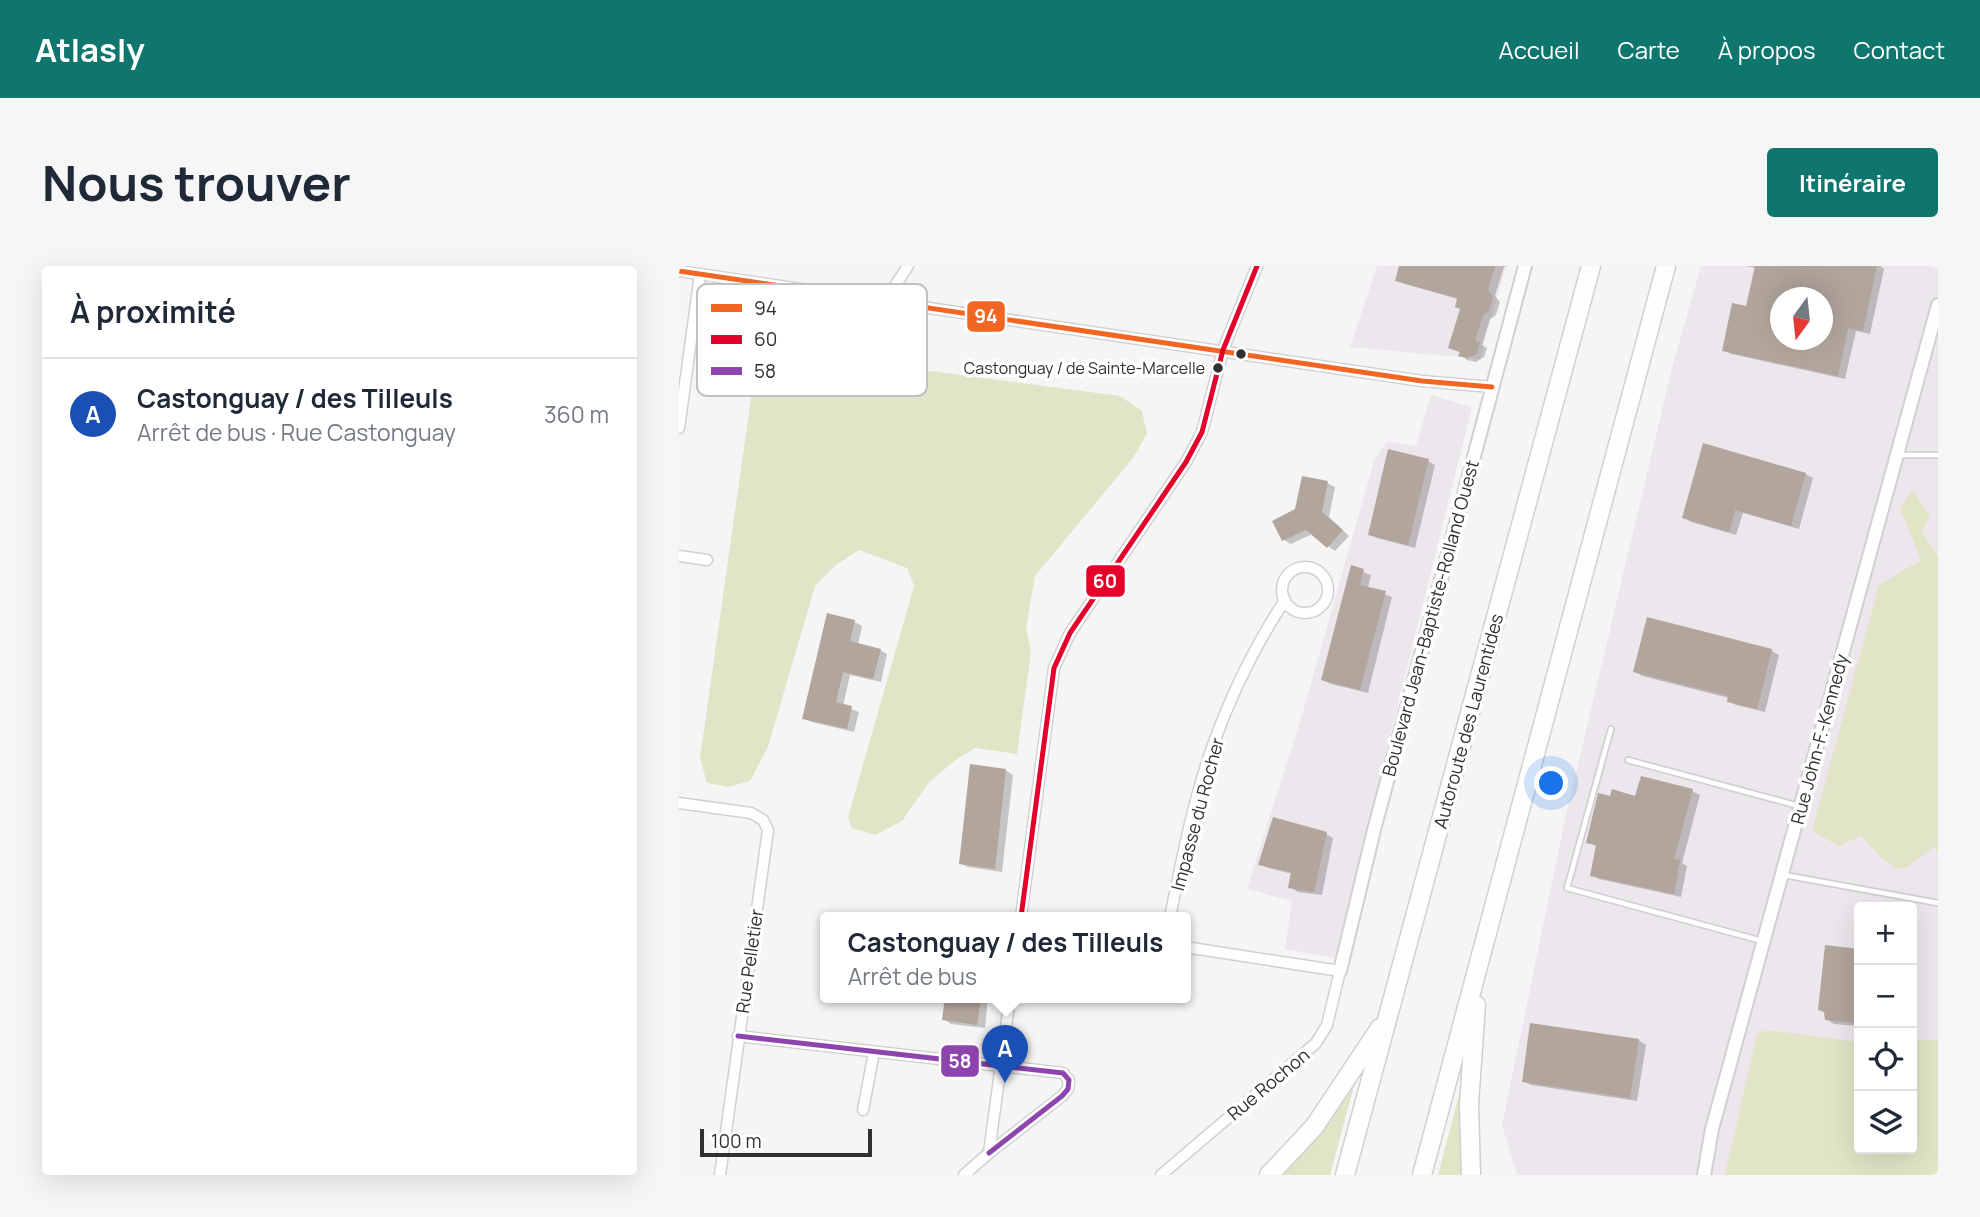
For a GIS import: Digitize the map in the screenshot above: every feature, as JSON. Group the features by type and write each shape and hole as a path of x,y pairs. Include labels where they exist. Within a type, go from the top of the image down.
{"highway":[{"name":"Autoroute des Laurentides","path":"1345,1175 1591,266"},
{"path":"1422,1175 1666,266"},
{"path":"1471,1175 1469,1104 1478,966"},
{"path":"1269,1175 1314,1127 1389,1014"}],"street":[{"path":"896,284 908,266"},
{"path":"1022,912 1054,668 1070,633 1186,462 1202,432 1223,350 1257,266"},
{"name":"Boulevard Jean-Baptiste-Rolland Ouest","path":"1340,971 1374,830 1525,266"},
{"path":"679,271 769,284"},
{"path":"699,284 700,274"},
{"path":"679,428 697,296"},
{"name":"Rue John-F.-Kennedy","path":"1704,1175 1712,1129 1938,304"},
{"path":"927,307 1422,381 1492,387"},
{"path":"679,556 707,560"},
{"name":"Impasse du Rocher","path":"1171,912 1189,829 1213,745 1270,623 1285,600 1283,585 1286,578 1304,567 1318,571 1327,583 1327,598 1317,609 1310,612 1295,610 1285,600"},
{"name":"Rue Pelletier","path":"679,803 751,813 763,820 768,830 720,1175"},
{"path":"1191,948 1340,971"},
{"name":"Rue Rochon","path":"1161,1175 1316,1043 1327,1025 1340,971"},
{"path":"989,1153 1009,1003"},
{"path":"738,1037 1063,1073 1069,1080 1068,1089 1062,1096 964,1175"},
{"path":"863,1110 874,1052"}],"lane":[{"path":"1897,454 1938,455"},
{"path":"1611,729 1567,888 1763,941"},
{"path":"1629,760 1800,807"},
{"path":"1781,875 1938,903"}],"shaded area":[{"path":"1377,266 1506,266 1480,359 1350,347"},
{"path":"1701,266 1938,266 1938,1175 1517,1175 1502,1125 1565,819 1672,368"},
{"path":"1431,395 1472,407 1335,958 1285,949 1292,901 1247,889 1302,715 1375,458 1387,441 1416,446"}],"green space":[{"path":"927,370 1120,396 1142,411 1147,434 1133,458 1035,576 1026,628 1031,652 1017,754 975,748 930,781 902,821 875,835 852,828 848,817 914,586 907,568 859,550 836,565 815,586 768,747 750,781 728,787 707,783 700,758 751,396 927,396"},
{"path":"1913,490 1930,516 1922,531 1938,557 1938,854 1935,846 1909,866 1897,869 1884,860 1861,836 1839,846 1812,831 1879,585 1921,560 1900,508"},
{"path":"1769,1030 1854,1041 1854,1154 1917,1154 1917,1040 1938,1040 1938,1175 1725,1175 1757,1033"},
{"path":"1466,1068 1460,1124 1463,1175 1438,1175"},
{"path":"1357,1075 1330,1175 1281,1175 1315,1139"}],"building":[{"path":"1399,266 1495,266 1488,290 1493,297 1489,311 1483,315 1475,341 1480,342 1477,354 1467,358 1458,356 1460,352 1448,348 1460,309 1455,307 1457,298 1395,281"},
{"path":"1755,266 1877,266 1863,331 1848,328 1838,376 1722,351 1732,303 1746,306"},
{"path":"1703,443 1806,473 1791,526 1735,510 1729,532 1682,518"},
{"path":"1388,449 1429,459 1408,545 1368,535"},
{"path":"1302,476 1328,481 1322,512 1343,530 1327,548 1306,530 1282,541 1272,521 1295,509"},
{"path":"1351,565 1364,569 1360,585 1386,591 1360,690 1321,680"},
{"path":"827,613 855,620 850,641 881,649 873,679 843,672 836,702 852,706 847,729 802,719"},
{"path":"1647,617 1772,649 1757,709 1727,702 1728,696 1633,672"},
{"path":"970,764 1006,769 995,869 959,864"},
{"path":"1641,776 1693,789 1674,859 1680,860 1674,894 1590,876 1596,845 1586,843 1598,793 1610,796 1612,789 1635,796"},
{"path":"1273,817 1327,832 1314,892 1288,888 1291,872 1258,865"},
{"path":"1825,945 1854,948 1854,1023 1825,1020 1824,1012 1818,1010"},
{"path":"944,1003 980,1003 977,1025 942,1020"},
{"path":"1530,1023 1639,1039 1630,1098 1522,1082"}],"transit line":[{"name":"60","path":"1022,912 1054,668 1070,633 1186,462 1202,432 1223,350 1257,266"},
{"name":"94","path":"679,271 767,284"},
{"name":"94","path":"927,308 1422,381 1492,387"},
{"name":"58","path":"738,1036 1063,1073 1069,1080 1068,1089 1062,1096 989,1153"}],"place":[{"name":"Castonguay / de Sainte-Marcelle","path":"1218,368"},
{"name":"Castonguay / des Tilleuls","path":"1005,1083"}]}
